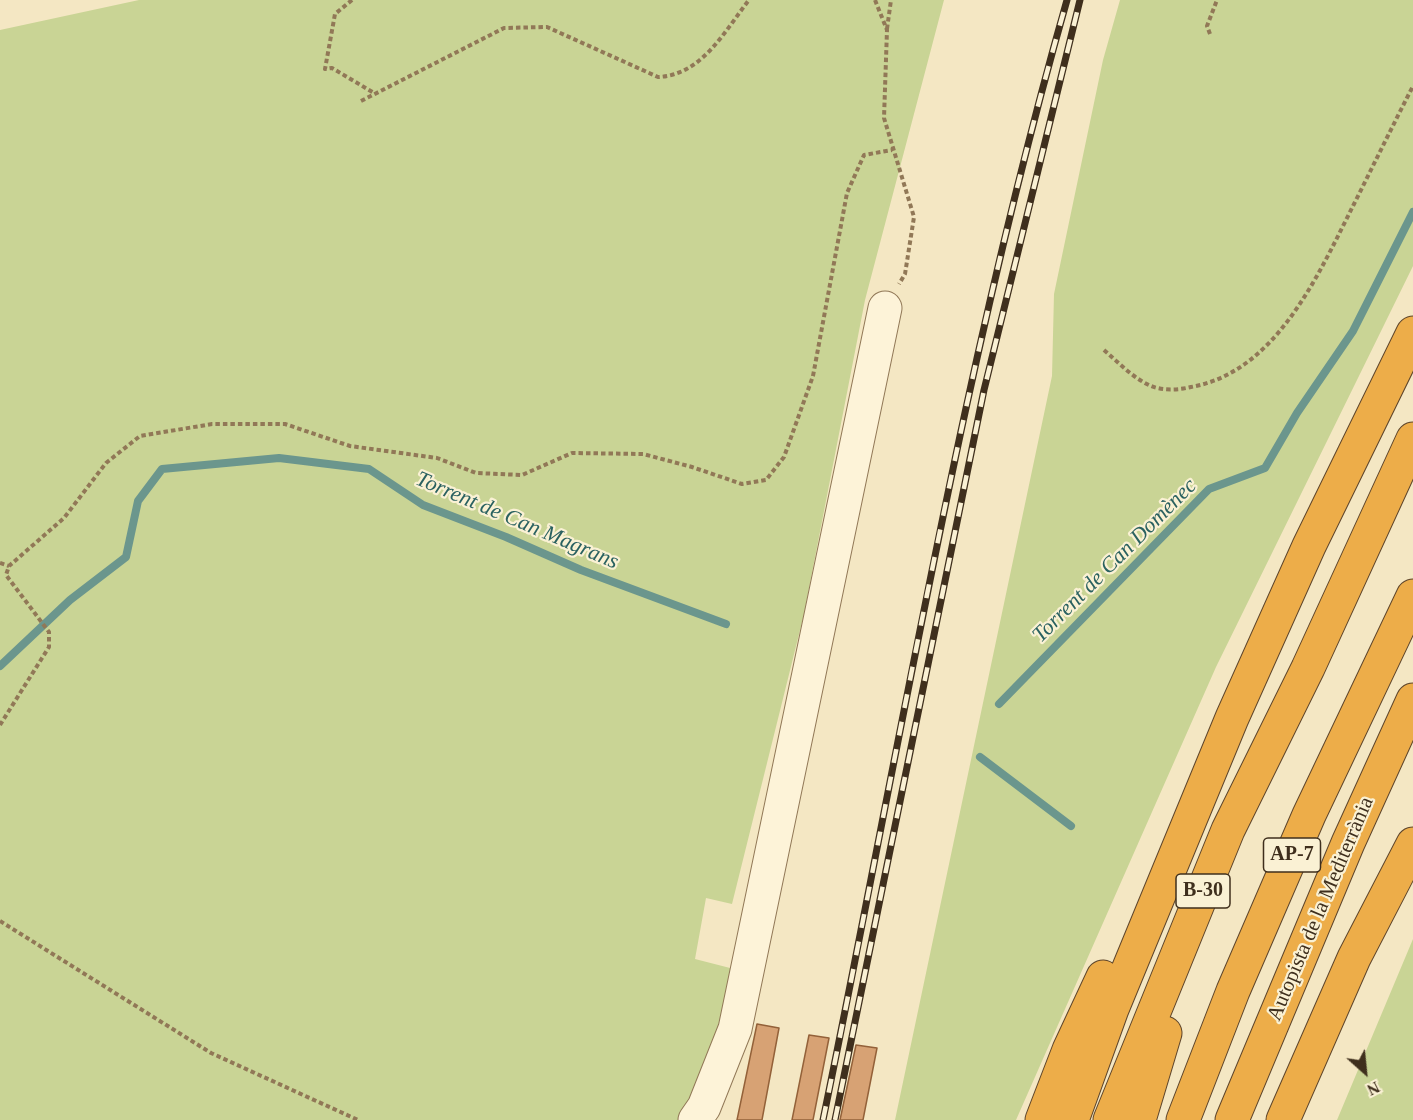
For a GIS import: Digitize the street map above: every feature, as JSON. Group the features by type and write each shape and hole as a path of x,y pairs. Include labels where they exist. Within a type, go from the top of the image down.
{"highway":[{"path":"1072,1120 1112,1009 1232,718 1309,546 1413,333"},
{"name":"B-30","path":"1110,1120 1228,830 1308,668 1413,439"},
{"name":"AP-7","path":"1183,1120 1233,991 1309,815 1413,596"},
{"path":"1139,1120 1162,1039 1248,832 1308,668"},
{"name":"Autopista de la Mediterrània","path":"1232,1120 1348,843 1413,700"},
{"path":"1042,1120 1070,1050 1115,952 1232,718"},
{"path":"1283,1120 1354,958 1413,843"},
{"path":"1307,1120 1413,865"}],"lane":[{"path":"700,1116 735,1029 885,308"}],"path":[{"path":"352,0 335,14 325,69 332,68 374,93"},
{"path":"361,101 504,28 547,27 657,77 676,76 705,57 748,0"},
{"path":"875,0 887,30"},
{"path":"885,308 904,274 914,217 884,118 887,30 891,0"},
{"path":"1210,34 1207,26 1217,0"},
{"path":"1104,350 1131,375 1153,386 1178,390 1215,383 1235,371 1277,334 1311,289 1413,86"},
{"path":"0,724 49,647 50,632 6,575 9,566 64,518 106,463 140,436 212,424 285,424 350,446 437,458 476,473 522,475 572,453 643,454 692,467 741,484 766,480 784,457 813,376 848,193 864,155 892,150"},
{"path":"0,563 9,566"},
{"path":"0,921 211,1053 358,1120"}],"green space":[{"path":"139,0 944,0 865,300 804,614 732,904 706,898 695,959 734,969 710,1070 681,1120 0,1120 0,30"},
{"path":"1120,0 1413,0 1413,266 1216,667 1016,1120 895,1120 1052,376 1054,294 1103,60"},
{"path":"1413,939 1413,1120 1337,1120"}],"building":[{"path":"757,1024 779,1028 762,1120 737,1120"},
{"path":"809,1035 829,1038 813,1120 792,1120"},
{"path":"856,1045 877,1048 863,1120 840,1120"}],"waterway":[{"name":"Torrent de Can Domènec","path":"999,704 1209,489 1265,468 1297,413 1353,331 1413,212"},
{"name":"Torrent de Can Magrans","path":"0,666 70,600 126,557 138,501 162,469 279,458 369,469 423,505 506,537 581,570 726,624"},
{"path":"980,757 1071,826"}],"railway":[{"path":"823,1120 964,417 995,278 1067,0"},
{"path":"835,1120 984,390 1080,0"}]}
